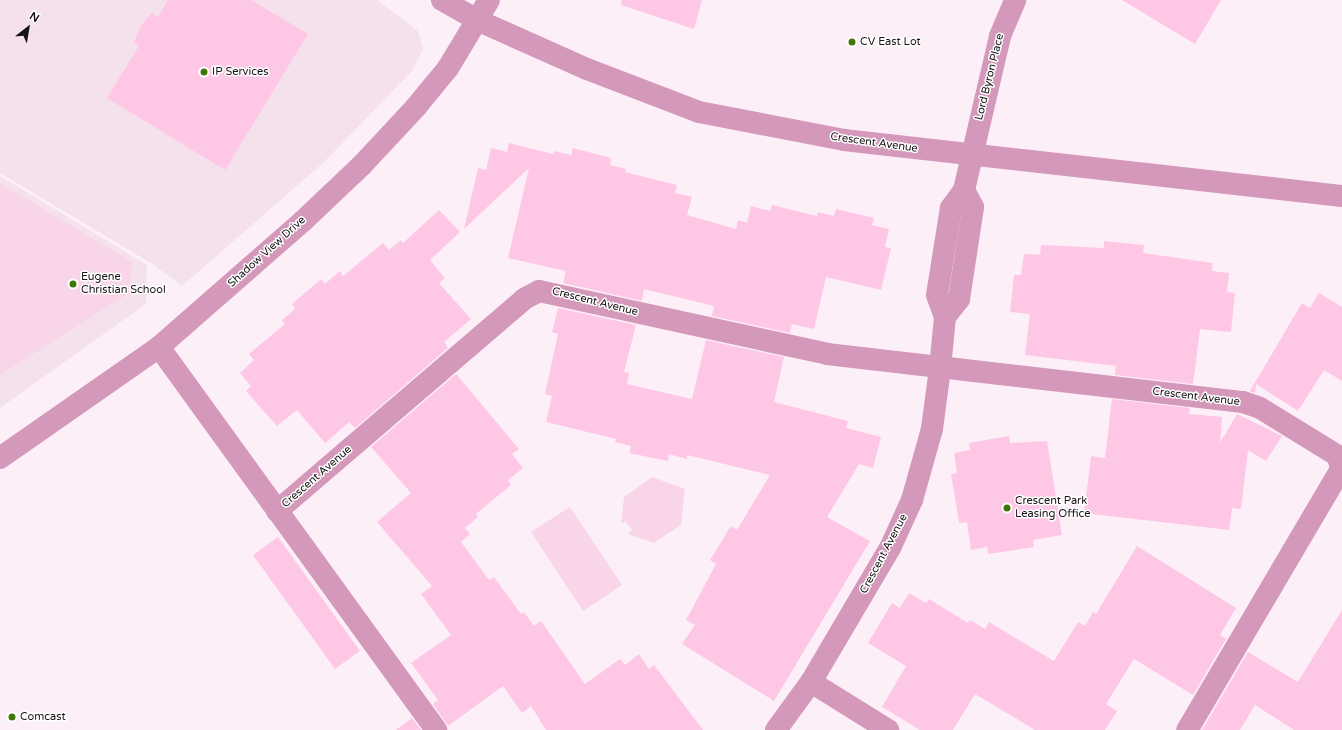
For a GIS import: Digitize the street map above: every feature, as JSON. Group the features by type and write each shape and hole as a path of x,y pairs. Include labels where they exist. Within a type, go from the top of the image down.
{"street":[{"name":"Crescent Avenue","path":"442,0 479,21 587,69 699,112 844,140 971,156 1342,196"},
{"name":"Shadow View Drive","path":"0,458 159,347 362,165 448,68 479,21 488,0"},
{"name":"Lord Byron Place","path":"971,156 1000,36 1015,0"},
{"name":"Crescent Avenue","path":"776,730 811,682 902,525 922,467 940,368 945,317 938,304 938,288 951,208 964,190 971,156"},
{"name":"Crescent Avenue","path":"277,511 524,299 539,291 783,346 940,368 1243,402 1260,408 1341,459 1339,474 1187,730"},
{"name":"Crescent Avenue","path":"159,347 436,730"},
{"path":"811,682 888,730"}],"shaded area":[{"path":"0,0 377,0 418,31 423,49 413,70 323,163 182,286 154,265 0,173"},
{"name":"Eugene Christian School","path":"0,176 147,265 146,304 0,408"},
{"name":"Eugene Christian School","path":"0,183 132,262 129,293 0,375"},
{"path":"652,477 685,489 681,525 654,543 628,534 632,530 625,521 621,524 624,497"},
{"path":"570,507 622,585 583,611 531,532"}],"building":[{"name":"IP Services","path":"168,0 251,0 308,34 225,170 107,98 139,46 134,42 141,26 152,13 158,17"},
{"path":"622,0 702,0 694,29 621,5"},
{"path":"1122,0 1221,0 1195,44"},
{"path":"509,143 553,154 554,151 571,155 573,148 611,158 610,165 626,169 625,172 677,185 675,193 692,197 687,215 736,229 738,220 747,223 751,206 770,211 772,205 817,216 818,212 834,216 836,209 874,218 872,225 889,229 885,247 891,248 881,290 826,277 814,329 792,324 790,333 712,316 714,306 644,289 642,301 563,283 566,271 508,258 529,168 464,229 478,168 486,170 491,148 507,152"},
{"path":"439,210 460,232 430,260 445,278 439,283 471,319 444,342 448,348 355,428 349,422 325,443 297,410 277,426 246,391 251,386 240,373 254,360 249,354 285,324 282,320 295,309 292,304 321,279 325,284 340,271 343,276 383,243 389,250 401,240 403,243"},
{"path":"1104,241 1144,245 1143,253 1213,263 1212,271 1229,273 1227,292 1235,293 1231,332 1200,329 1193,384 1115,375 1116,366 1025,355 1030,314 1010,312 1014,275 1021,275 1024,254 1040,255 1041,245 1104,248"},
{"path":"1319,293 1342,307 1342,381 1324,370 1298,411 1256,384 1255,393 1250,391 1302,303 1310,308"},
{"path":"558,308 636,325 624,372 629,373 627,384 692,399 706,340 784,357 774,402 848,421 846,428 881,437 873,468 859,464 827,517 870,541 774,701 682,644 695,625 686,620 716,564 710,560 731,526 737,530 770,475 687,455 687,459 669,454 668,461 629,453 631,446 615,442 616,439 546,422 552,396 545,394 558,334 552,332"},
{"path":"456,374 519,449 512,454 523,468 508,480 511,485 476,514 478,517 465,528 470,534 461,542 489,580 494,577 521,614 524,612 534,626 541,621 585,684 620,659 625,665 639,654 649,669 654,665 703,730 546,730 531,706 522,713 503,686 448,726 433,704 438,700 411,663 451,635 421,594 432,586 377,522 411,493 371,447"},
{"path":"1112,399 1190,408 1189,414 1222,417 1220,443 1237,414 1282,436 1266,461 1248,450 1241,509 1232,508 1229,530 1084,513 1091,456 1105,458"},
{"name":"Crescent Park Leasing Office","path":"1009,436 1010,443 1047,441 1062,535 1033,540 1034,547 988,554 987,547 971,550 967,522 959,523 951,474 957,473 954,453 970,450 969,443"},
{"path":"278,537 360,651 335,669 253,555"},
{"path":"1137,546 1236,608 1220,635 1226,639 1193,695 1134,659 1106,704 1117,711 1105,730 1035,730 975,694 953,730 920,730 882,707 906,666 868,643 892,603 900,608 909,593 926,603 929,599 968,623 970,620 985,629 989,622 1054,661 1078,622 1085,626 1093,612 1096,614"},
{"path":"1342,610 1342,730 1294,730 1255,705 1240,730 1202,730 1248,652 1298,682"},
{"path":"412,718 421,730 396,730"}],"place":[{"name":"CV East Lot","path":"852,42"},
{"name":"IP Services","path":"204,72"},
{"name":"Eugene Christian School","path":"73,284"},
{"name":"Crescent Park Leasing Office","path":"1007,508"},
{"name":"Comcast","path":"12,717"}]}
